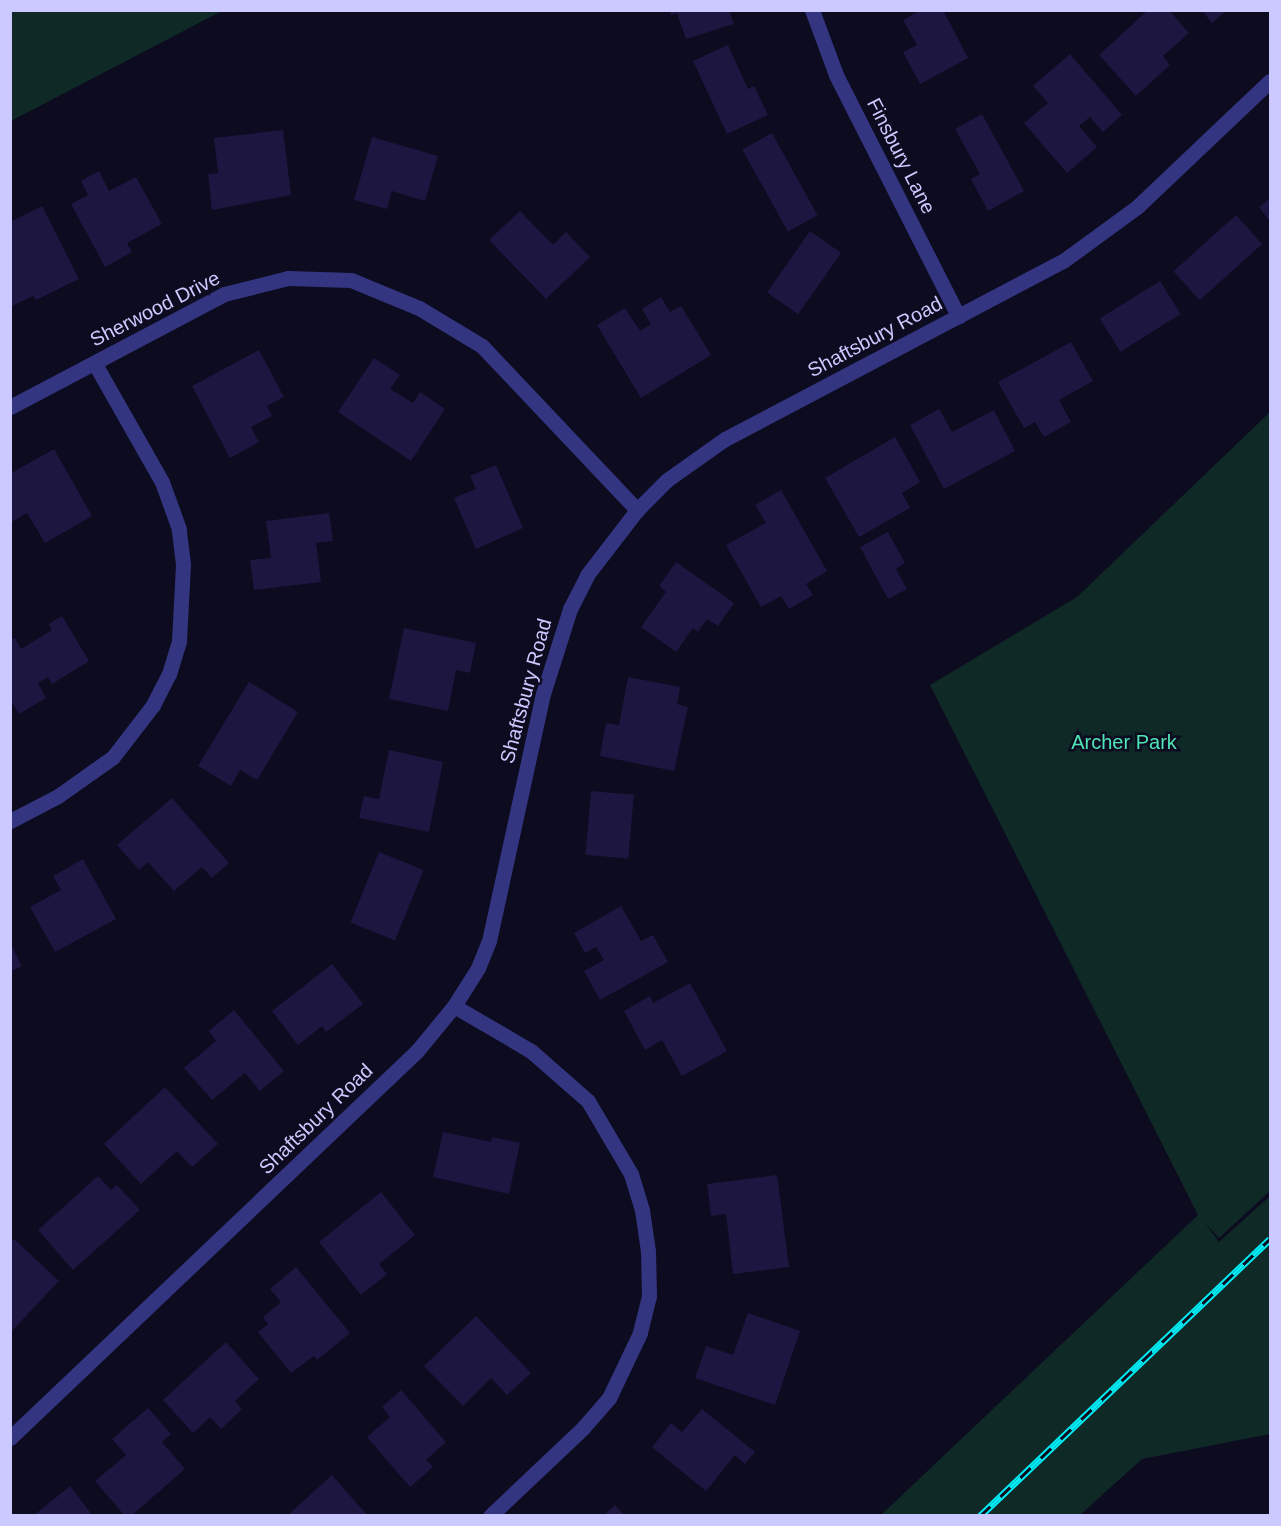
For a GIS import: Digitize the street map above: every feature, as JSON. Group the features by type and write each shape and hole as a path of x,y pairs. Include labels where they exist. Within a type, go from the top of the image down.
{"street":[{"name":"Finsbury Lane","path":"812,10 836,75 959,317"},
{"name":"Shaftsbury Road","path":"10,1438 417,1051 454,1006 478,968 489,940 543,694 566,619 587,575 636,510 667,480 725,439 1063,261 1137,207 1270,81"},
{"name":"Sherwood Drive","path":"10,407 224,294 288,278 351,280 419,308 482,346 636,510"},
{"path":"10,821 58,796 113,757 153,705 169,674 179,641 183,564 179,529 162,482 95,364"},
{"path":"454,1006 531,1051 588,1101 631,1174 642,1210 648,1251 649,1296 640,1333 609,1398 583,1428 490,1515"}],"green space":[{"path":"11,10 222,10 222,11 11,121"},
{"name":"Archer Park","path":"1270,412 1270,1191 1219,1238 1205,1223 1219,1242 1270,1196 1270,1434 1142,1459 1080,1515 881,1515 1198,1215 930,685 1077,597"}],"building":[{"path":"670,10 729,10 734,24 686,39 677,13 671,15"},
{"path":"921,10 943,10 968,58 920,84 903,52 917,45 903,20"},
{"path":"1148,10 1169,10 1189,33 1163,56 1170,65 1136,96 1099,55"},
{"path":"1202,10 1227,10 1212,23"},
{"path":"728,45 748,89 754,86 768,115 727,134 693,61"},
{"path":"1070,54 1122,115 1103,132 1090,117 1079,126 1097,147 1067,173 1024,123 1048,103 1033,86"},
{"path":"982,114 1024,191 988,211 971,179 980,174 955,129"},
{"path":"283,130 291,195 212,210 208,174 218,173 214,138"},
{"path":"772,133 818,215 788,232 742,149"},
{"path":"372,137 438,156 425,201 392,191 387,209 354,200"},
{"path":"99,171 109,191 136,177 162,224 127,243 132,252 105,267 71,204 88,195 81,181"},
{"path":"1270,198 1270,222 1259,207"},
{"path":"42,206 79,279 36,300 33,296 10,307 10,222"},
{"path":"520,211 553,245 566,232 590,257 546,299 489,240"},
{"path":"1236,215 1262,244 1200,300 1174,271"},
{"path":"810,231 841,253 798,314 767,292"},
{"path":"1160,281 1181,314 1120,352 1100,319"},
{"path":"661,297 670,312 681,306 711,355 641,398 597,325 625,308 640,331 651,324 642,309"},
{"path":"1071,342 1093,381 1059,400 1071,422 1044,437 1035,422 1024,428 998,382"},
{"path":"259,350 284,397 267,406 272,416 251,427 259,442 230,458 192,386"},
{"path":"374,358 400,375 390,389 413,403 420,392 445,409 411,461 338,412"},
{"path":"939,409 952,432 994,410 1015,451 944,489 910,425"},
{"path":"895,437 920,482 902,493 910,508 859,537 825,478"},
{"path":"54,449 92,516 45,543 27,513 10,523 10,474"},
{"path":"496,465 523,528 476,549 454,498 476,489 470,476"},
{"path":"781,490 827,571 806,584 813,595 789,609 781,596 761,607 726,545 766,523 755,505"},
{"path":"329,513 333,541 316,543 321,582 254,590 250,560 271,558 266,521"},
{"path":"888,532 905,563 896,569 907,589 888,599 860,547"},
{"path":"676,562 734,603 718,626 707,619 698,632 693,628 676,652 641,627 666,592 659,586"},
{"path":"62,616 89,661 52,684 48,677 38,683 46,698 19,714 10,699 10,640 15,638 21,649 52,630 49,624"},
{"path":"404,628 476,643 470,673 456,670 448,711 389,699"},
{"path":"628,677 680,687 677,704 688,707 674,771 600,756 606,723 619,725"},
{"path":"249,682 298,712 257,780 240,770 231,786 198,766"},
{"path":"389,750 443,762 429,832 359,818 364,796 379,799"},
{"path":"591,791 634,795 628,859 585,855"},
{"path":"172,798 229,863 212,878 202,867 174,891 148,862 139,870 117,845"},
{"path":"379,852 424,870 395,940 351,922"},
{"path":"83,859 116,919 55,952 30,907 61,890 53,876"},
{"path":"621,906 641,941 653,935 668,962 600,1000 584,971 604,960 596,947 585,953 574,933"},
{"path":"10,943 22,966 10,972"},
{"path":"332,964 363,1004 326,1032 322,1026 298,1045 272,1011"},
{"path":"690,983 727,1051 682,1076 662,1040 645,1050 624,1011 650,996 653,1003"},
{"path":"234,1010 284,1071 260,1091 245,1073 212,1100 184,1068 216,1041 209,1031"},
{"path":"165,1087 218,1144 192,1167 177,1151 141,1184 104,1144"},
{"path":"443,1132 491,1142 492,1137 520,1143 509,1194 433,1177"},
{"path":"777,1175 789,1267 733,1274 726,1214 711,1216 707,1184"},
{"path":"98,1176 111,1190 117,1185 140,1210 73,1270 38,1230"},
{"path":"381,1192 415,1235 379,1264 387,1274 361,1295 319,1242"},
{"path":"14,1239 59,1281 10,1333 10,1243"},
{"path":"296,1267 350,1333 317,1360 314,1356 291,1373 258,1332 268,1324 263,1317 281,1302 270,1289"},
{"path":"748,1313 800,1331 775,1405 695,1378 706,1346 733,1355"},
{"path":"476,1316 531,1373 507,1395 491,1378 463,1406 424,1366"},
{"path":"226,1342 259,1379 235,1401 242,1409 221,1429 210,1417 193,1433 163,1400"},
{"path":"401,1390 446,1442 426,1460 433,1467 410,1487 367,1437 390,1417 382,1407"},
{"path":"148,1408 171,1434 162,1442 185,1469 131,1516 125,1516 95,1481 126,1455 112,1439"},
{"path":"702,1409 755,1452 745,1464 735,1455 706,1491 652,1447 671,1423 682,1432"},
{"path":"332,1475 368,1516 291,1516 289,1514"},
{"path":"70,1486 93,1516 33,1516"},
{"path":"615,1505 625,1516 603,1516"}],"railway":[{"path":"980,1516 1270,1239"}]}
